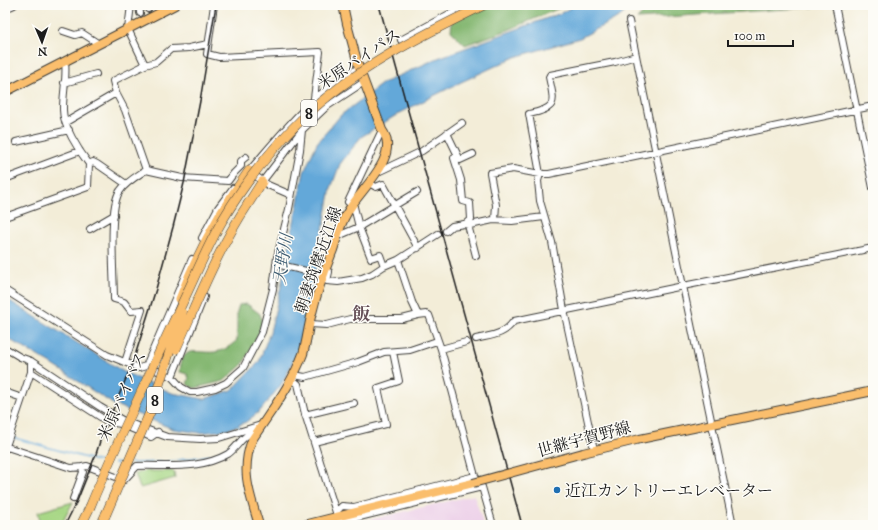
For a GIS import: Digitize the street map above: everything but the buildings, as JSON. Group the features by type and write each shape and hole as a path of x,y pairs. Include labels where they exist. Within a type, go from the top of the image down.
{"highway":[{"name":"米原バイパス","path":"81,525 170,327 204,256 222,221 261,163 302,118 345,83 393,52 438,27 484,5"},
{"path":"170,327 200,253 245,169"},
{"path":"161,384 214,262 234,225 264,183"},
{"name":"米原バイパス","path":"101,525 161,384 164,368 192,281"}],"main road":[{"path":"5,92 175,5"},
{"name":"朝妻筑摩近江線","path":"259,525 250,498 246,478 247,452 261,425 293,377 307,341 322,272 338,236 346,213 378,172 384,162 386,153 386,135 381,128 359,68 343,5"},
{"name":"世継宇賀野線","path":"304,525 338,519 474,480 640,439 873,391"}],"street":[{"path":"5,9 14,5"},
{"path":"131,5 128,29 145,65"},
{"path":"139,5 140,13"},
{"path":"214,5 207,54 220,57 320,52 314,98"},
{"path":"401,40 466,5"},
{"path":"835,5 873,188"},
{"path":"629,21 733,525"},
{"path":"64,31 75,35 82,33 99,44"},
{"path":"146,170 125,110 116,93 113,81 145,65 156,62 171,49 189,48 208,44"},
{"path":"594,450 564,310 552,242 540,201 538,181 540,174 528,114 545,110 554,100 549,77 550,75 615,62 636,56"},
{"path":"5,217 88,187 89,164 69,130 62,110 65,61"},
{"path":"146,366 197,249 218,208 245,169 314,98 359,68"},
{"path":"64,83 96,74"},
{"path":"172,377 218,264 237,226 264,183 302,130 326,107 365,85"},
{"path":"66,122 116,93"},
{"path":"495,220 496,205 490,174 513,169 540,174 549,174 873,106"},
{"path":"378,172 422,151 447,132 462,123"},
{"path":"381,128 348,202 354,203 359,227 371,258 380,255 384,266"},
{"path":"16,142 69,130"},
{"path":"5,290 108,355 139,368 146,366 172,377 186,391 198,392 215,388 226,383 243,368 262,332 273,289 289,209 300,150 302,130"},
{"path":"447,132 460,160 473,154"},
{"path":"5,179 80,151"},
{"path":"458,156 454,158 461,180 463,201 470,203 471,219 467,224"},
{"path":"246,157 241,161 245,169 264,183 291,195"},
{"path":"89,164 93,162 97,164 126,184"},
{"path":"125,362 142,310 131,311 124,302 114,299 112,228 118,192 126,184 146,170 182,178 228,181 234,173 245,169"},
{"path":"369,183 376,187 383,184 394,207 418,248"},
{"path":"338,236 359,227 417,192"},
{"path":"90,229 114,215"},
{"path":"446,231 452,226 495,220 512,221 544,217"},
{"path":"467,224 476,256"},
{"path":"278,264 329,272 327,281 338,282 362,278 398,260 438,234"},
{"path":"476,339 500,333 509,329 514,321 873,248"},
{"path":"398,260 418,315"},
{"path":"310,324 327,325 350,319 402,319 418,315 429,315 441,349 474,480 482,487 493,525"},
{"path":"437,341 410,350 384,352 358,362 305,377 293,377 298,384 305,415 338,519 482,487"},
{"path":"441,349 466,342"},
{"path":"5,348 20,357 31,361 100,407 124,421 158,432 167,437 200,439 219,438 261,425"},
{"path":"314,442 386,424 378,388 400,381 392,352"},
{"path":"31,361 31,372 6,448 71,468 87,466 124,480"},
{"path":"31,372 108,422 121,424 150,436 158,432"},
{"path":"5,392 22,398"},
{"path":"305,415 354,403"},
{"path":"105,525 124,480 137,466 166,467 192,465 217,459 229,453 238,446 244,438 261,425"},
{"path":"73,499 83,472 82,466"},
{"path":"78,525 101,471"}],"shaded area":[{"path":"474,495 484,525 347,525"}],"green space":[{"path":"450,5 567,5 508,30 465,45 451,31 453,10"},
{"path":"652,5 845,5 637,19"},
{"path":"247,304 260,314 262,322 260,332 243,364 224,381 195,388 191,387 187,384 189,378 187,374 180,372 181,363 184,357 187,353 191,352 215,352 227,348 235,342 237,340 237,311 239,305"},
{"path":"146,471 174,471 175,478 140,488 135,474"},
{"path":"73,502 61,525 41,525 38,512"}],"water":[{"path":"575,5 634,5 619,17 580,38 515,57 398,114 361,137 340,164 331,188 304,329 296,356 281,385 260,411 246,422 227,430 200,433 173,429 113,404 50,363 5,337 5,298 124,372 172,393 204,399 232,390 259,362 270,332 282,282 304,172 317,143 341,115 383,83 438,58 561,13"}],"waterway":[{"path":"236,425 242,429"},
{"path":"131,463 165,462 218,454 242,437 242,433"},
{"path":"11,437 97,461 106,462"},
{"path":"114,463 124,464"}],"tunnel":[{"path":"466,342 476,339"}],"railway":[{"path":"65,525 77,501 101,438 133,362 156,289 184,183 200,101 216,5"},
{"path":"379,5 522,525"}],"place":[{"name":"近江カントリーエレベーター","path":"557,490"}],"district":[{"name":"飯","path":"361,314"}],"water label":[{"name":"天野川","path":"283,259"}]}
